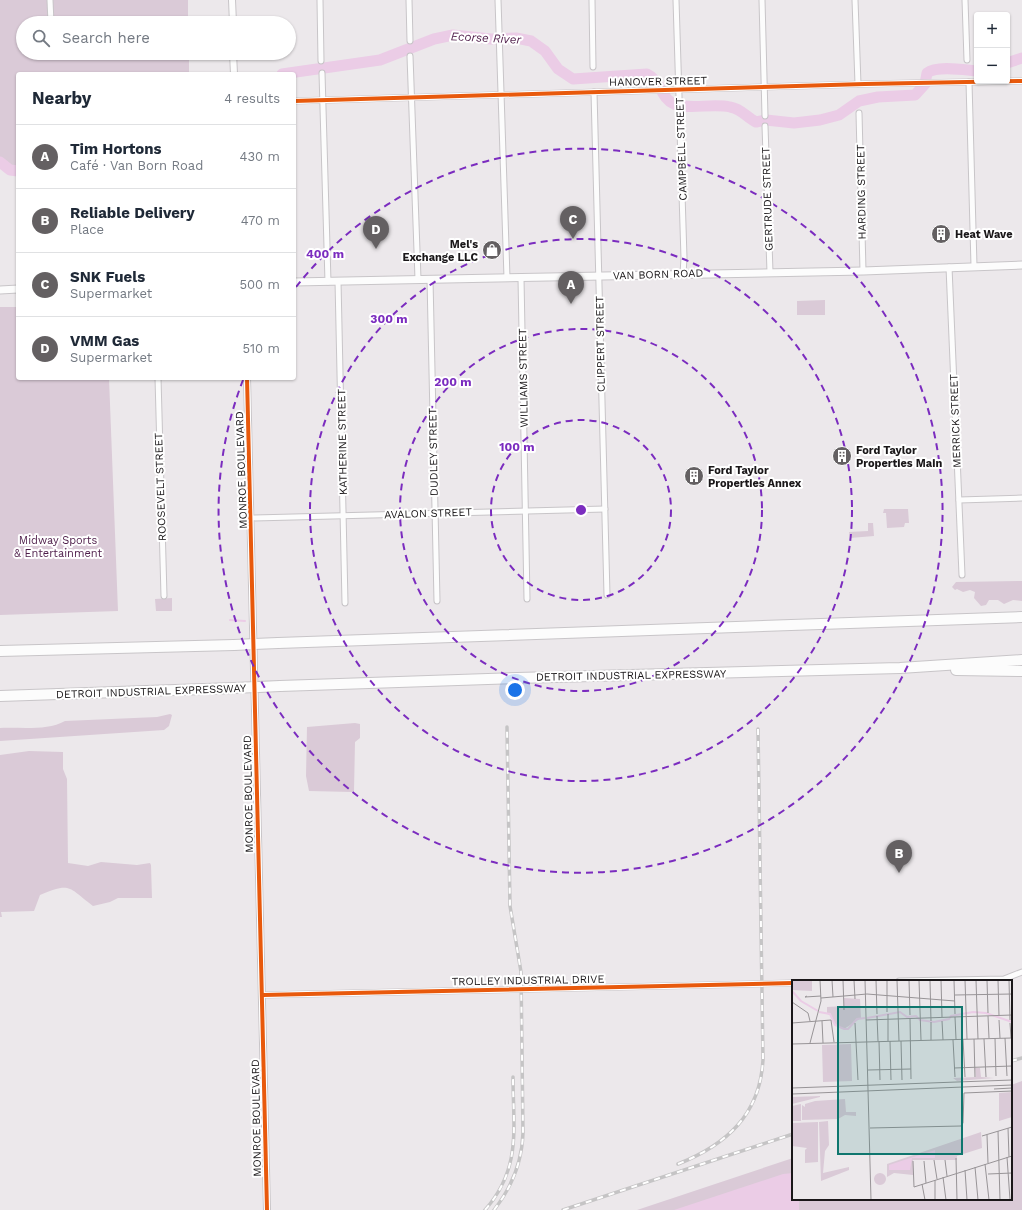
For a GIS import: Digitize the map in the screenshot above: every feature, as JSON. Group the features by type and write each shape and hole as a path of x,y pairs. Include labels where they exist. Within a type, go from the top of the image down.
{"highway":[{"path":"0,651 278,643 1022,617"},
{"name":"DETROIT INDUSTRIAL EXPRESSWAY","path":"0,696 517,678 900,668 1022,660"},
{"path":"900,668 1022,670"}],"main road":[{"name":"VAN BORN ROAD","path":"296,282 862,271 1022,265"},
{"path":"0,290 16,290"}],"street":[{"path":"50,0 51,16"},
{"path":"232,0 233,16"},
{"path":"320,0 321,61"},
{"path":"409,0 410,41"},
{"path":"498,0 507,278"},
{"path":"592,0 594,67"},
{"name":"CAMPBELL STREET","path":"676,0 684,258 683,274"},
{"path":"762,0 765,116"},
{"path":"855,0 858,84"},
{"path":"965,0 967,60"},
{"path":"410,56 418,279"},
{"path":"234,60 234,72"},
{"path":"322,73 328,282"},
{"name":"HANOVER STREET","path":"296,101 858,84 1022,81"},
{"path":"969,82 974,266"},
{"name":"CLIPPERT STREET","path":"594,92 607,595"},
{"name":"HARDING STREET","path":"859,113 862,271"},
{"name":"GERTRUDE STREET","path":"765,126 770,272"},
{"name":"MERRICK STREET","path":"949,267 962,575"},
{"name":"WILLIAMS STREET","path":"520,278 527,599"},
{"name":"DUDLEY STREET","path":"430,279 437,601"},
{"name":"KATHERINE STREET","path":"338,281 345,603"},
{"name":"ROOSEVELT STREET","path":"158,380 164,596"},
{"name":"MONROE BOULEVARD","path":"247,380 267,1210"},
{"path":"959,500 1022,498"},
{"name":"AVALON STREET","path":"251,518 604,509"},
{"path":"934,980 1004,978 1022,972"},
{"name":"TROLLEY INDUSTRIAL DRIVE","path":"263,995 792,983"}],"green space":[{"path":"0,0 188,0 188,16 16,16 16,60 189,60 189,72 16,72 16,171 10,170 0,162"},
{"path":"825,300 825,315 797,315 797,301"},
{"name":"Midway Sports & Entertainment","path":"0,307 16,307 16,380 109,380 118,611 0,615"},
{"path":"884,509 908,509 909,523 905,523 904,527 887,528 886,513 883,513"},
{"path":"868,523 873,523 874,536 850,538 849,532 868,531"},
{"path":"1022,581 1022,601 1013,600 1004,604 998,600 989,600 986,605 981,606 974,598 975,592 970,590 963,592 957,589 955,590 952,587 956,582"},
{"path":"172,598 172,611 156,611 155,599"},
{"path":"170,714 172,715 169,726 164,730 0,741 0,728 34,728 50,726 65,721 157,717"},
{"path":"355,723 360,724 360,738 355,742 354,791 309,791 306,776 307,727"},
{"path":"29,751 63,752 63,769 67,779 68,863 88,866 101,862 137,865 150,863 152,898 118,898 110,902 93,906 69,888 64,888 40,895 34,911 1,912 2,917 0,917 0,755"},
{"path":"1022,1081 1022,1210 637,1210 792,1158 792,1200 1012,1200 1012,1085"}],"shaded area":[{"path":"792,1173 792,1200 799,1200 799,1210 674,1210 783,1174"}],"waterway":[{"name":"Ecorse River","path":"296,72 380,60 434,39 453,35 491,39 516,38 531,41 545,51 558,69 573,79 647,74 655,80 666,98 674,104 680,106 730,107 738,109 756,122 766,120 794,123 820,120 839,115 859,101 878,97 915,95 925,84 927,73 937,69 974,71"},
{"name":"Ecorse River","path":"1010,62 1022,58"},
{"name":"Ecorse River","path":"0,162 10,170 16,171"},
{"path":"230,620 245,621"}],"railway":[{"path":"494,1210 506,1192 515,1174 521,1154 523,1133 521,972 510,906 507,727"},
{"path":"678,1164 711,1147 737,1126 755,1097 760,1079 763,1060 758,729"},
{"path":"1012,1061 1022,1058"},
{"path":"485,1210 497,1194 505,1179 510,1163 514,1130 513,1077"},
{"path":"563,1210 792,1134"}],"cycle path":[{"path":"296,101 865,84 1022,81"},
{"path":"247,380 267,1210"},
{"path":"263,995 792,983"}],"place":[{"name":"Heat Wave","path":"941,234"},
{"name":"SNK Fuels","path":"573,239"},
{"name":"VMM Gas","path":"376,249"},
{"name":"Mel's Exchange LLC","path":"492,250"},
{"name":"Tim Hortons","path":"571,304"},
{"name":"Ford Taylor Properties Main","path":"842,456"},
{"name":"Ford Taylor Properties Annex","path":"694,476"},
{"name":"Reliable Delivery","path":"899,873"}]}
